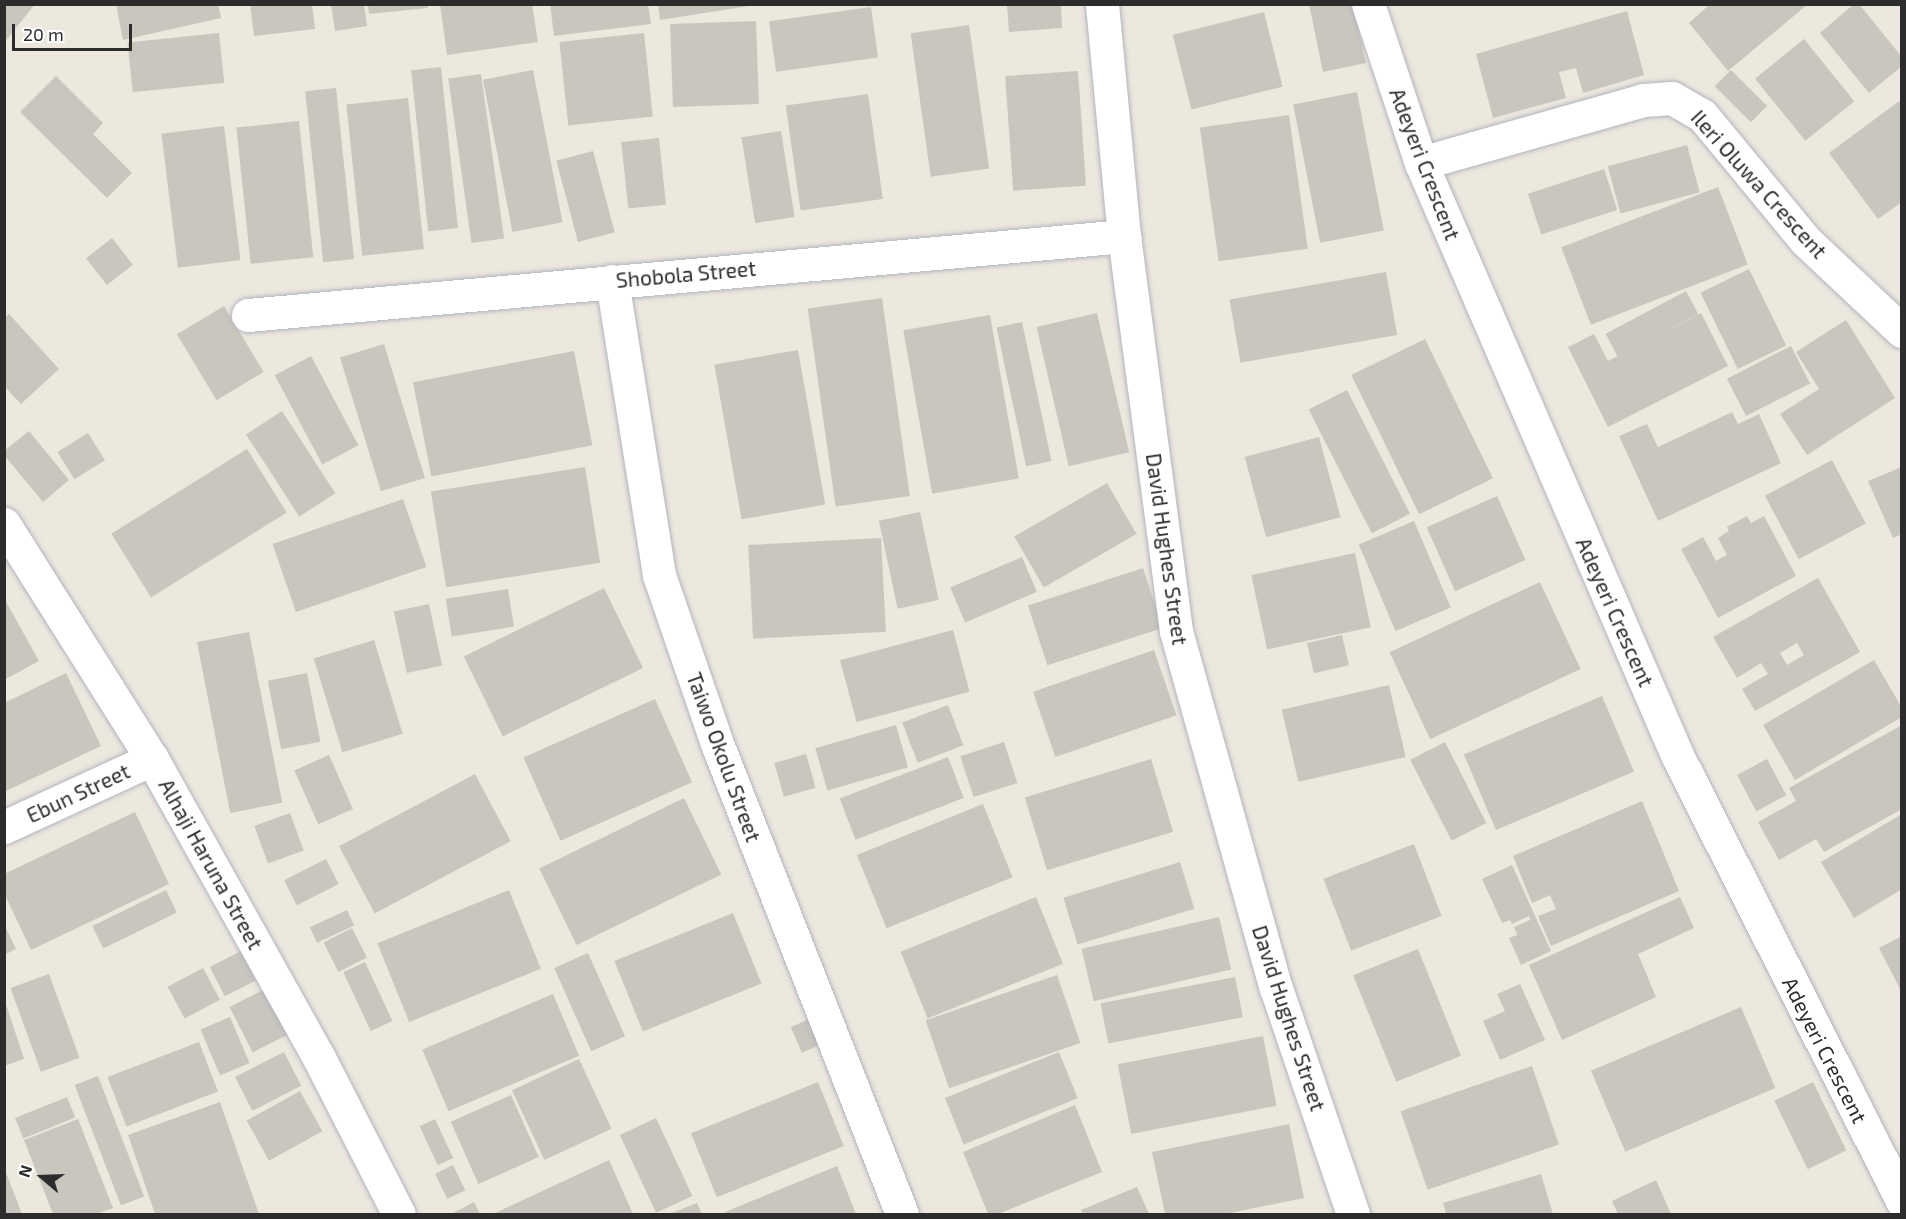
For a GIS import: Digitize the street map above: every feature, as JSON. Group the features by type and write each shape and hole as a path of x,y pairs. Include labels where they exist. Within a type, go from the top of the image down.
{"street":[{"name":"David Hughes Street","path":"1102,4 1124,236 1176,631 1276,987 1353,1215"},
{"name":"Adeyeri Crescent","path":"1368,4 1421,163 1677,755 1902,1201"},
{"name":"Ileri Oluwa Crescent","path":"1421,163 1643,100 1672,98 1702,115 1806,241 1902,331"},
{"name":"Shobola Street","path":"248,315 1124,236"},
{"name":"Taiwo Okolu Street","path":"612,281 659,575 716,741 903,1215"},
{"name":"Alhaji Haruna Street","path":"4,524 152,759 319,1058 389,1211"},
{"name":"Ebun Street","path":"4,827 152,759"}],"building":[{"path":"4,4 35,4 4,43"},
{"path":"116,4 218,4 221,18 123,40"},
{"path":"250,4 312,4 315,29 254,36"},
{"path":"331,4 364,4 367,26 335,31"},
{"path":"368,4 427,4 428,8 369,14"},
{"path":"440,4 532,4 538,42 447,55"},
{"path":"550,4 648,4 651,24 554,36"},
{"path":"1007,4 1061,4 1062,28 1009,32"},
{"path":"1309,4 1353,4 1366,63 1323,72"},
{"path":"1710,4 1808,4 1728,71 1689,23"},
{"path":"1854,4 1859,4 1902,57 1902,66 1869,93 1820,33"},
{"path":"658,5 748,5 749,6 660,20"},
{"path":"871,7 878,58 776,72 769,21"},
{"path":"1627,11 1644,75 1583,93 1576,68 1559,72 1566,98 1493,118 1476,54"},
{"path":"1264,12 1283,87 1191,109 1173,35"},
{"path":"756,21 759,104 673,107 670,24"},
{"path":"969,25 989,169 931,177 911,33"},
{"path":"219,33 224,83 133,92 128,43"},
{"path":"644,33 653,117 568,125 559,42"},
{"path":"1804,39 1854,101 1805,141 1755,79"},
{"path":"441,67 458,228 428,231 411,70"},
{"path":"533,70 563,222 513,232 483,80"},
{"path":"1731,70 1767,106 1751,122 1715,86"},
{"path":"1078,71 1086,186 1013,191 1005,76"},
{"path":"481,74 504,238 471,243 448,79"},
{"path":"56,76 103,123 93,134 132,173 107,198 20,112"},
{"path":"336,88 354,259 323,262 305,91"},
{"path":"1357,92 1384,230 1320,243 1293,104"},
{"path":"868,94 883,199 801,211 786,106"},
{"path":"408,98 424,249 362,256 346,104"},
{"path":"1902,99 1902,202 1878,219 1829,153"},
{"path":"1289,115 1308,249 1219,261 1200,128"},
{"path":"299,121 313,257 251,264 236,128"},
{"path":"224,126 240,260 178,268 161,134"},
{"path":"781,131 795,217 755,223 741,137"},
{"path":"659,138 666,205 628,209 621,142"},
{"path":"1687,145 1700,192 1620,214 1608,166"},
{"path":"593,151 615,232 578,242 556,161"},
{"path":"1604,169 1617,210 1541,235 1528,194"},
{"path":"1718,187 1748,264 1591,325 1561,247"},
{"path":"112,238 133,265 107,285 86,258"},
{"path":"1749,269 1786,345 1738,369 1700,293"},
{"path":"1386,272 1397,335 1241,363 1229,300"},
{"path":"1686,291 1698,314 1618,357 1606,334"},
{"path":"882,298 910,496 836,506 808,308"},
{"path":"224,306 264,372 217,400 177,334"},
{"path":"1097,313 1129,452 1069,466 1037,327"},
{"path":"1701,313 1728,366 1608,427 1568,347 1594,334 1608,361"},
{"path":"9,314 59,369 21,404 4,386 4,318"},
{"path":"990,315 1019,478 932,494 903,330"},
{"path":"1846,320 1895,398 1807,455 1780,414 1819,389 1796,352"},
{"path":"1022,322 1052,461 1026,466 997,327"},
{"path":"1425,339 1493,478 1419,514 1351,375"},
{"path":"384,344 425,478 381,491 340,357"},
{"path":"1791,346 1810,383 1746,416 1727,379"},
{"path":"798,350 825,505 742,519 714,365"},
{"path":"574,351 592,445 431,477 413,382"},
{"path":"311,356 358,445 322,464 275,375"},
{"path":"1347,390 1410,514 1372,533 1309,410"},
{"path":"282,411 335,493 299,517 246,434"},
{"path":"1732,412 1738,424 1759,414 1781,463 1658,521 1619,436 1647,424 1658,447"},
{"path":"29,431 69,480 43,502 4,455 4,451"},
{"path":"88,433 105,460 74,479 57,452"},
{"path":"1319,437 1340,517 1266,537 1245,457"},
{"path":"247,449 287,513 151,597 111,534"},
{"path":"1832,460 1866,524 1799,559 1765,496"},
{"path":"585,467 600,563 446,587 431,491"},
{"path":"1902,467 1902,534 1893,538 1868,481"},
{"path":"1107,483 1136,534 1044,588 1014,536"},
{"path":"1497,496 1525,560 1455,591 1427,527"},
{"path":"403,499 426,567 296,612 273,544"},
{"path":"920,512 939,600 898,609 879,521"},
{"path":"1747,516 1751,523 1764,516 1796,576 1718,618 1681,549 1703,537 1716,561 1727,555 1718,538 1729,531 1727,527"},
{"path":"1414,521 1451,608 1395,631 1359,544"},
{"path":"881,538 886,632 753,639 748,545"},
{"path":"1355,553 1371,627 1267,649 1251,575"},
{"path":"1022,557 1037,592 965,622 950,587"},
{"path":"1143,568 1162,628 1047,665 1028,605"},
{"path":"1818,578 1860,652 1755,711 1742,689 1768,674 1761,663 1737,678 1713,637","holes":["1797,643 1804,655 1787,665 1780,653"]},
{"path":"1540,582 1581,669 1430,739 1390,652"},
{"path":"604,588 643,668 503,736 464,656"},
{"path":"508,589 514,627 452,636 446,599"},
{"path":"4,598 39,661 4,680"},
{"path":"429,604 442,666 407,673 394,611"},
{"path":"953,630 970,692 857,722 840,660"},
{"path":"249,632 282,803 230,813 197,642"},
{"path":"1342,635 1349,665 1314,673 1307,643"},
{"path":"374,640 403,734 342,752 314,658"},
{"path":"1154,650 1176,715 1055,757 1033,692"},
{"path":"1874,660 1902,708 1902,717 1795,780 1763,725"},
{"path":"66,673 101,746 4,792 4,703"},
{"path":"307,673 320,742 281,749 268,681"},
{"path":"1389,685 1406,757 1298,782 1282,710"},
{"path":"1602,696 1634,771 1496,830 1464,755"},
{"path":"655,699 692,782 560,841 523,758"},
{"path":"948,705 963,745 918,763 902,723"},
{"path":"896,725 908,767 827,790 815,748"},
{"path":"1902,725 1902,809 1824,852 1816,839 1779,860 1758,822 1796,801 1789,788"},
{"path":"1004,742 1017,783 974,797 960,756"},
{"path":"1445,742 1486,823 1452,841 1410,760"},
{"path":"806,754 816,788 784,797 774,763"},
{"path":"329,755 353,809 318,824 294,770"},
{"path":"948,757 964,798 855,840 840,799"},
{"path":"1151,759 1173,832 1047,870 1025,798"},
{"path":"1767,759 1786,795 1756,811 1737,775"},
{"path":"475,774 511,841 375,913 339,846"},
{"path":"684,798 721,874 577,945 539,869"},
{"path":"1642,801 1679,891 1551,946 1538,916 1556,909 1550,895 1532,903 1513,856"},
{"path":"983,804 1013,877 886,928 857,855"},
{"path":"135,812 169,884 31,950 4,893 4,874"},
{"path":"290,813 304,851 268,864 254,826"},
{"path":"1902,814 1902,889 1854,918 1821,862"},
{"path":"1414,844 1442,916 1351,951 1323,879"},
{"path":"326,859 339,884 297,905 284,880"},
{"path":"1180,862 1194,909 1078,945 1063,898"},
{"path":"1512,865 1551,951 1521,965 1509,938 1517,935 1514,927 1530,920 1529,916 1512,924 1510,920 1502,923 1482,879"},
{"path":"166,890 177,912 103,948 92,926"},
{"path":"509,890 541,969 409,1022 377,943"},
{"path":"1036,897 1063,964 928,1018 901,952"},
{"path":"1680,897 1694,928 1638,954 1656,997 1562,1040 1529,965"},
{"path":"347,910 354,925 317,943 310,927"},
{"path":"733,913 761,983 643,1031 614,961"},
{"path":"1219,917 1231,970 1094,1001 1082,949"},
{"path":"4,924 16,949 4,955"},
{"path":"352,928 367,957 338,972 323,943"},
{"path":"1902,936 1902,993 1879,948"},
{"path":"1418,949 1461,1056 1396,1082 1353,975"},
{"path":"241,951 256,980 225,996 210,967"},
{"path":"588,953 625,1036 591,1051 554,968"},
{"path":"365,962 392,1021 371,1031 343,972"},
{"path":"203,968 220,1000 185,1019 168,987"},
{"path":"49,974 79,1058 41,1072 10,988"},
{"path":"1057,975 1080,1043 949,1088 926,1020"},
{"path":"1235,977 1243,1017 1108,1043 1101,1003"},
{"path":"1520,984 1545,1040 1500,1060 1483,1021 1505,1011 1497,994"},
{"path":"267,988 290,1033 253,1053 230,1007"},
{"path":"553,994 579,1056 448,1111 422,1049"},
{"path":"4,998 24,1059 4,1066"},
{"path":"1741,1007 1775,1088 1625,1152 1591,1071"},
{"path":"230,1017 250,1063 220,1076 201,1030"},
{"path":"812,1018 823,1044 802,1053 791,1027"},
{"path":"1263,1036 1277,1106 1131,1134 1118,1064"},
{"path":"199,1042 218,1091 127,1127 108,1077"},
{"path":"284,1052 301,1086 252,1111 235,1077"},
{"path":"1059,1052 1078,1098 964,1144 945,1098"},
{"path":"579,1059 612,1129 544,1160 512,1090"},
{"path":"1532,1066 1559,1144 1428,1190 1401,1111"},
{"path":"98,1076 144,1196 121,1205 75,1085"},
{"path":"818,1082 844,1146 717,1197 691,1133"},
{"path":"1813,1082 1846,1150 1808,1169 1774,1101"},
{"path":"300,1091 322,1131 269,1161 247,1121"},
{"path":"511,1095 539,1157 478,1184 451,1122"},
{"path":"67,1097 75,1117 23,1138 15,1118"},
{"path":"220,1102 259,1214 155,1214 128,1135"},
{"path":"1075,1105 1102,1172 998,1214 988,1214 963,1152"},
{"path":"656,1118 692,1196 656,1213 620,1135"},
{"path":"78,1119 113,1208 96,1214 53,1214 24,1140"},
{"path":"435,1119 453,1158 438,1165 420,1126"},
{"path":"1289,1124 1304,1198 1225,1214 1165,1214 1152,1152"},
{"path":"609,1160 633,1214 493,1214"},
{"path":"453,1165 465,1190 447,1199 435,1174"},
{"path":"837,1166 856,1214 726,1214 725,1212"},
{"path":"5,1170 22,1214 4,1214"},
{"path":"1541,1174 1553,1214 1446,1214 1443,1203"},
{"path":"1656,1180 1671,1214 1618,1214 1612,1201"},
{"path":"1137,1187 1149,1214 1083,1214 1081,1210"},
{"path":"474,1202 480,1214 453,1214 453,1213"},
{"path":"697,1203 702,1214 669,1214"}]}
